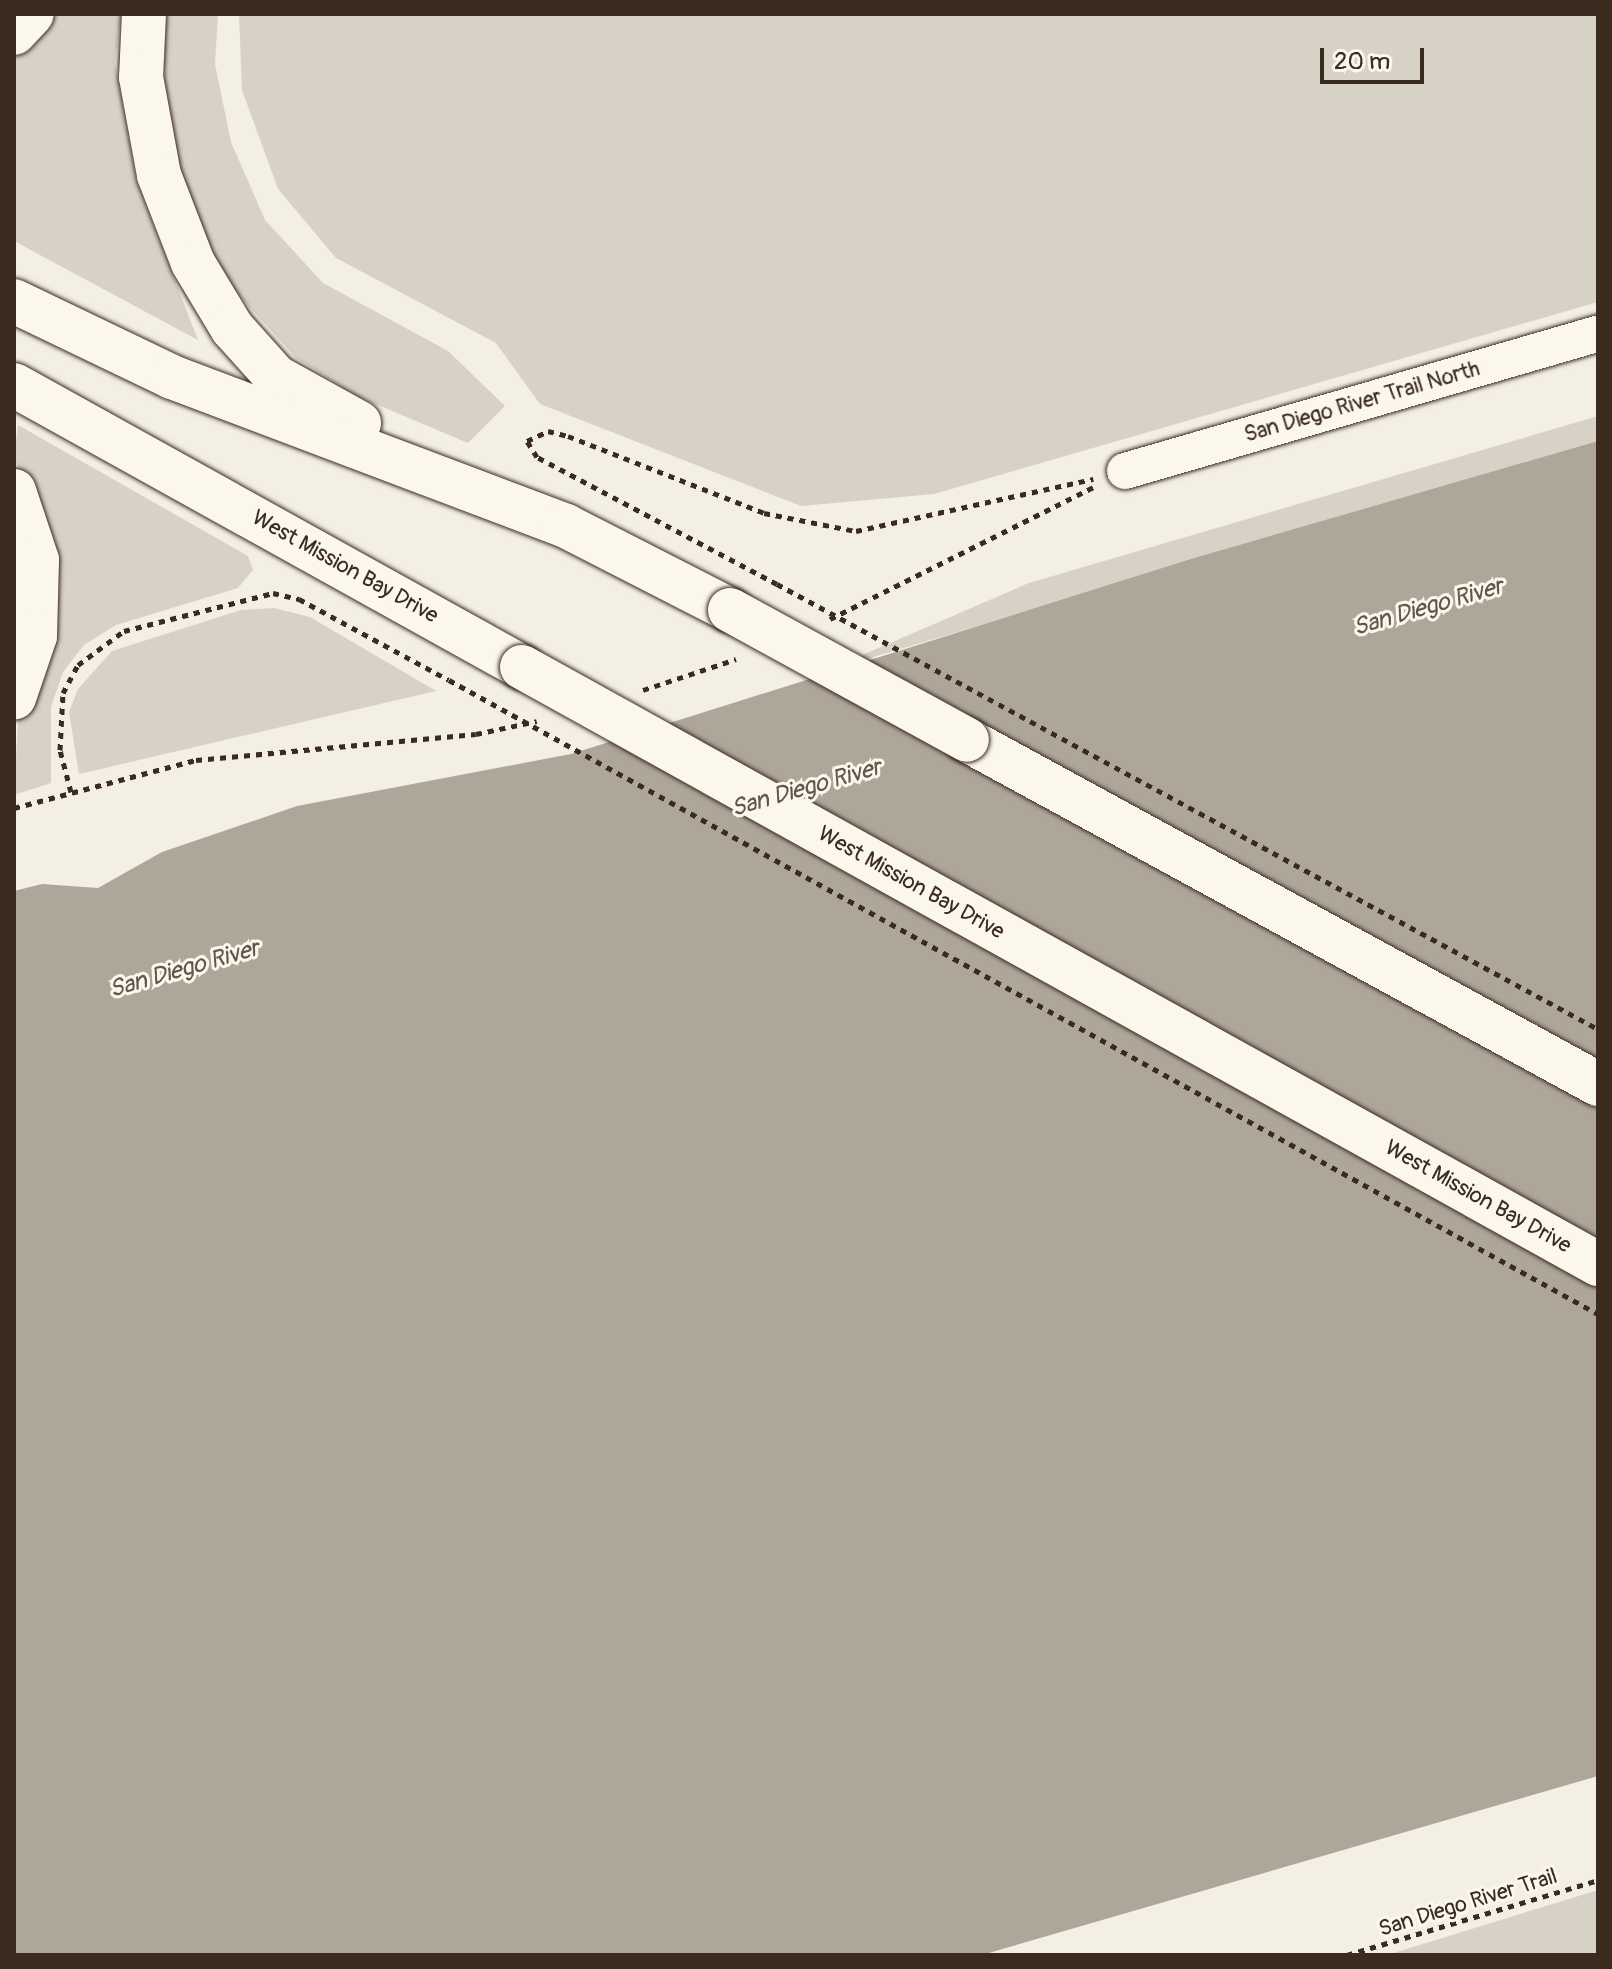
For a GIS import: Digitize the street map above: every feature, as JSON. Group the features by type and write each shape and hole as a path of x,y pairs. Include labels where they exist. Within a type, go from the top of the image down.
{"main road":[{"path":"14,33 32,14"},
{"path":"144,14 141,77 159,175 193,263 232,328 276,377 480,491"},
{"path":"14,301 172,377 480,491 622,552 1598,1084"},
{"name":"West Mission Bay Drive","path":"14,385 1598,1264"},
{"path":"14,491 37,560 35,636 14,698"}],"street":[{"name":"San Diego River Trail North","path":"1125,471 1598,334"}],"path":[{"path":"1125,471 856,531 764,513 568,436 548,431 527,441 537,457 1598,1029"},
{"path":"71,792 60,750 63,693 78,665 124,631 273,593 299,599 1598,1314"},
{"name":"San Diego River Trail","path":"1347,1955 1598,1880"}],"shaded area":[{"path":"46,14 121,14 115,63 136,180 198,340 14,241 14,50"},
{"path":"164,14 218,14 215,64 231,142 265,220 323,283 448,351 505,406 468,443 359,397 296,358 228,283 188,209 165,121"},
{"path":"239,14 1598,14 1598,302 934,494 801,506 540,404 496,343 336,258 278,189 242,90"},
{"path":"1598,416 1598,441 823,672 1029,583"},
{"path":"18,425 248,556 253,570 238,588 116,625 84,645 63,672 51,707 51,783 14,795 31,495 14,459"},
{"path":"274,608 310,617 436,691 79,774 69,712 78,689 112,651 241,610"},
{"path":"1598,1890 1598,1955 1387,1955"}],"water":[{"name":"San Diego River","path":"1598,441 1598,1776 982,1955 14,1955 14,891 42,884 98,888 162,852 297,806 571,754 1191,559"}]}
